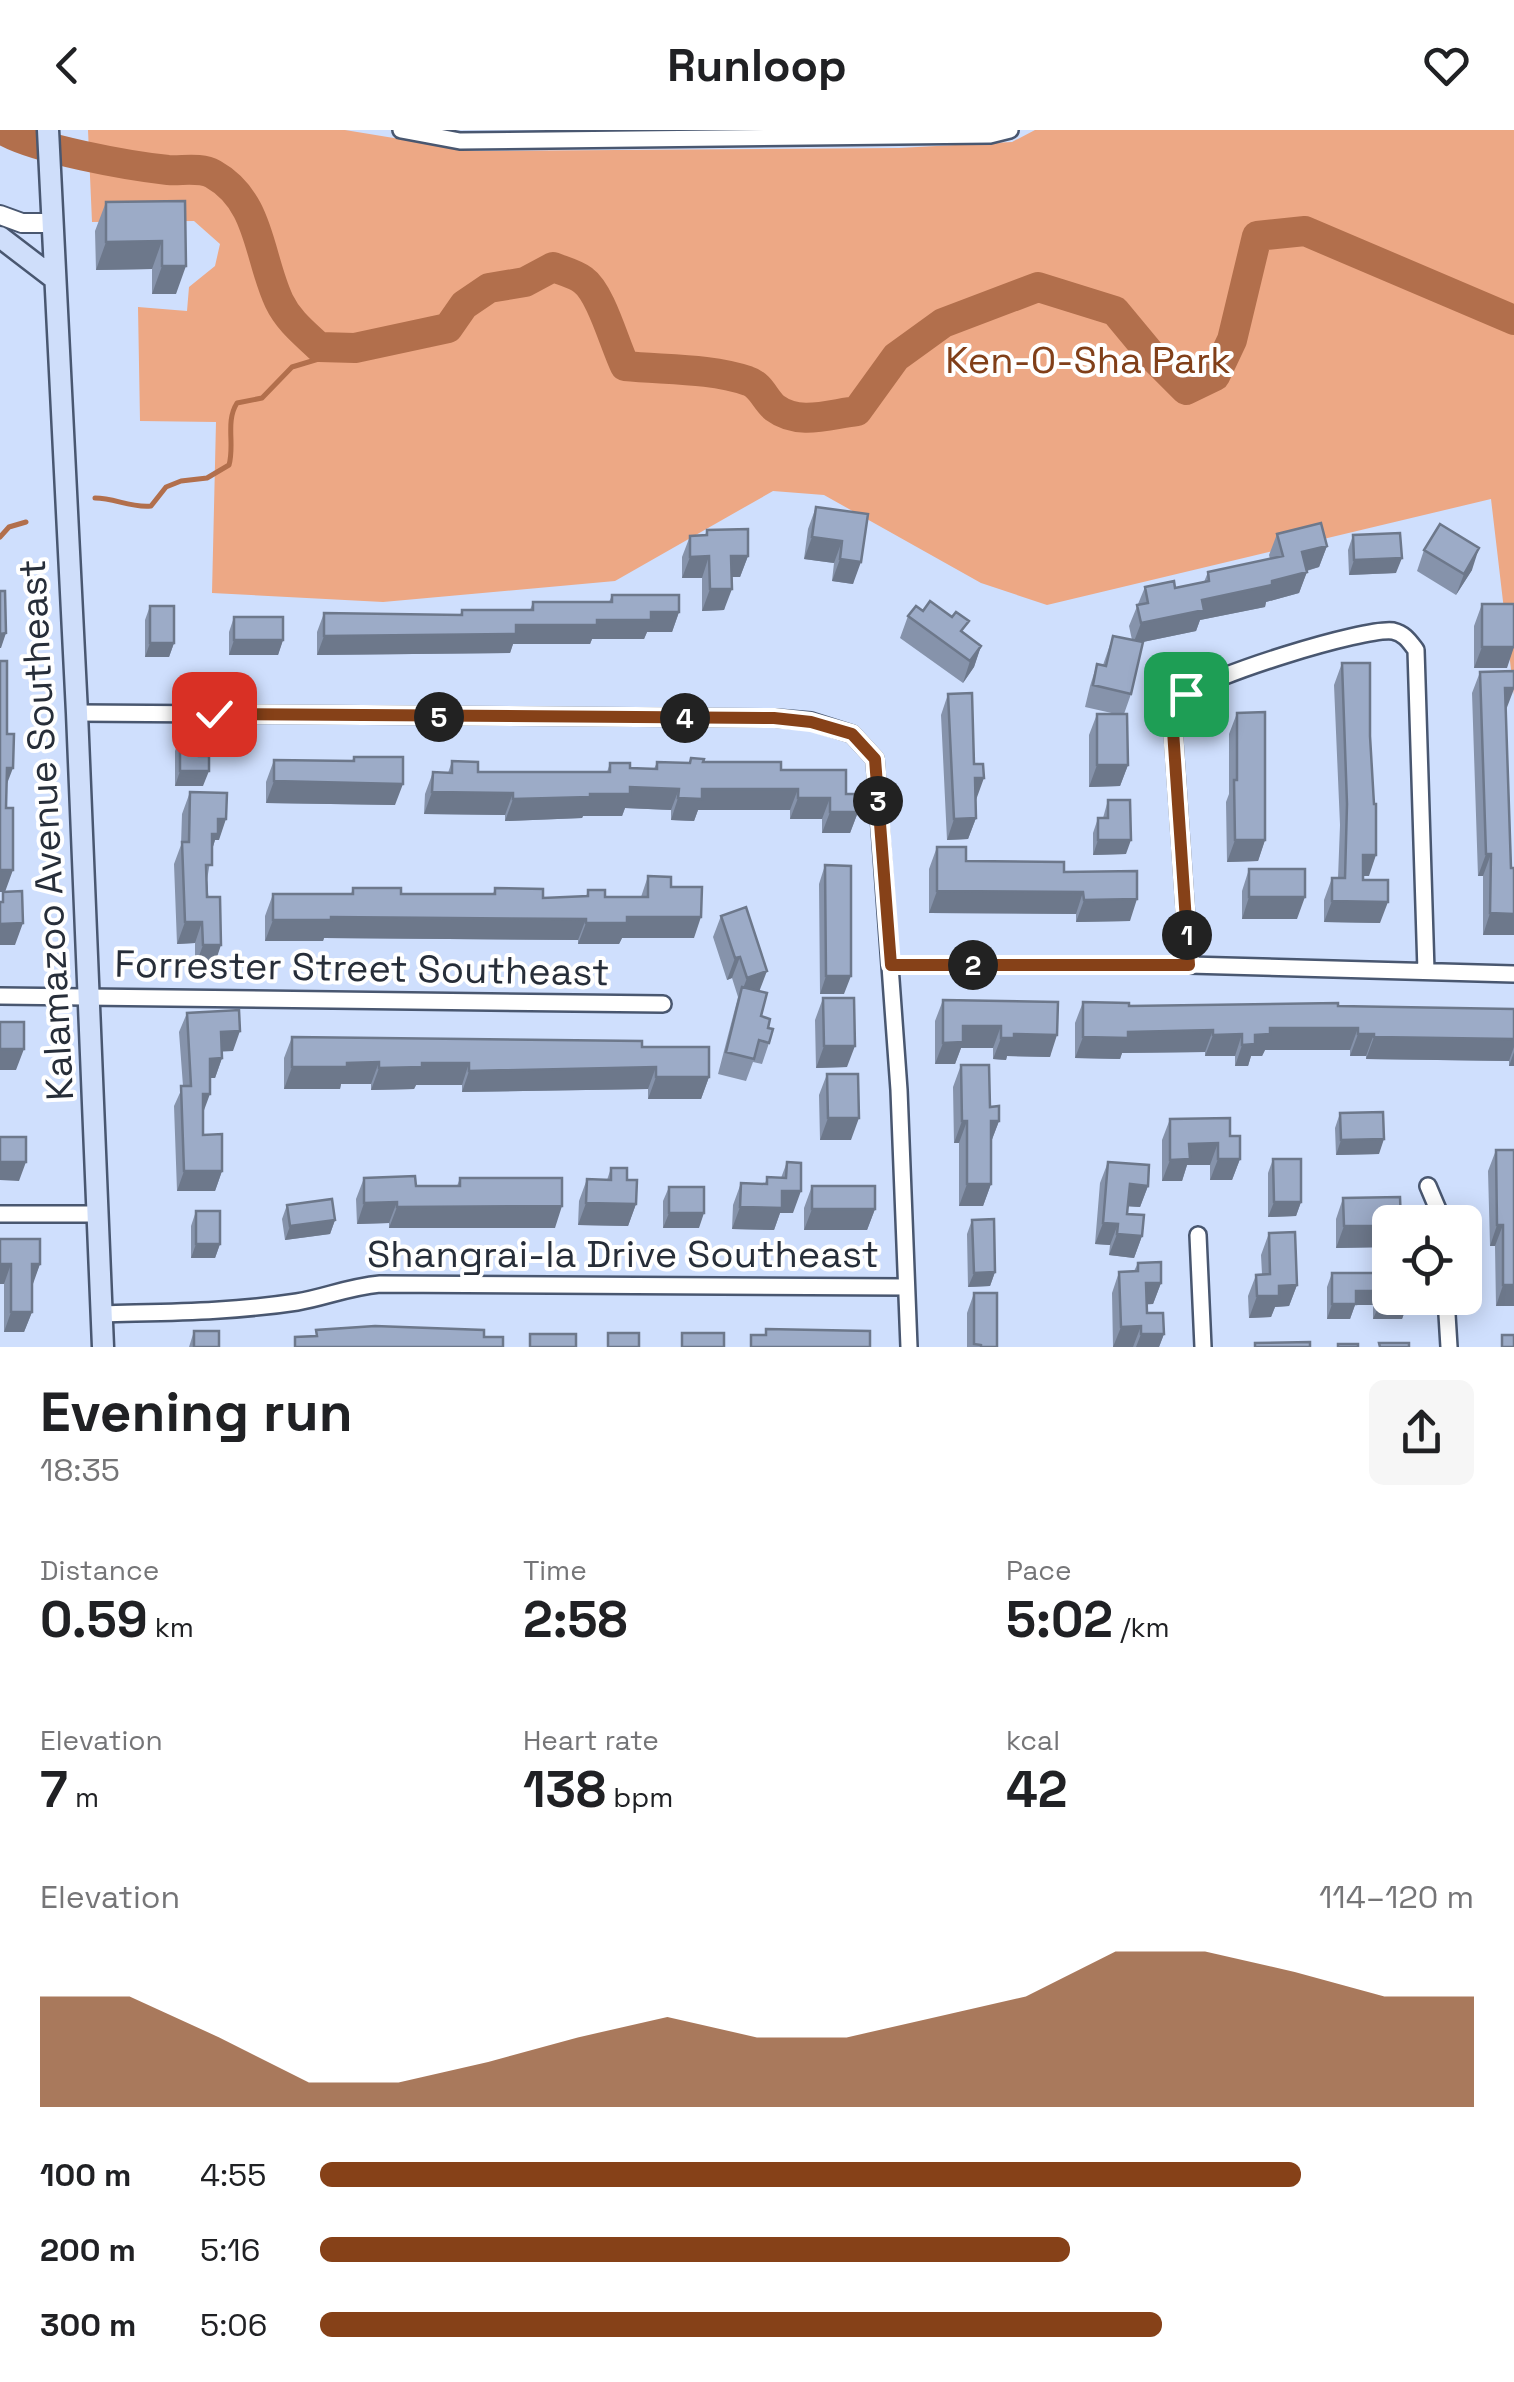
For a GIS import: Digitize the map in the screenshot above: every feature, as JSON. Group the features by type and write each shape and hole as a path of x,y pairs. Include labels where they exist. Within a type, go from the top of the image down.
{"main road":[{"name":"Kalamazoo Avenue Southeast","path":"48,130 78,713 103,1347"},
{"path":"0,238 55,279"}],"street":[{"path":"402,130 460,141 560,141 953,136 1010,130"},
{"path":"0,215 22,223 50,223"},
{"path":"1189,965 1172,716 1186,694 1221,680 1328,641 1366,632 1394,631 1407,637 1416,650 1426,972"},
{"path":"78,713 774,718 811,722 852,734 875,759 891,965 909,1347"},
{"path":"891,965 1189,965 1514,974"},
{"name":"Forrester Street Southeast","path":"0,996 663,1004"},
{"path":"1428,1186 1437,1205"},
{"path":"0,1214 98,1214"},
{"path":"1198,1235 1202,1347"},
{"name":"Shangrai-la Drive Southeast","path":"102,1314 238,1309 302,1301 348,1287 380,1284 906,1287"},
{"path":"1447,1315 1449,1347"}],"green space":[{"name":"Ken-O-Sha Park","path":"88,130 345,130 473,151 899,148 1012,142 1035,130 1514,130 1514,695 1491,499 1047,605 981,583 824,495 773,491 615,581 383,602 212,593 216,422 140,421 138,307 187,311 189,287 215,266 220,244 194,221 92,222"}],"building":[{"path":"185,201 186,266 162,266 162,241 106,242 106,202"},
{"path":"816,507 868,514 861,562 840,559 842,541 812,537"},
{"path":"1321,523 1327,546 1302,552 1307,572 1272,581 1272,585 1202,600 1204,610 1141,623 1137,605 1148,603 1145,587 1174,581 1175,588 1209,581 1208,572 1283,556 1277,534"},
{"path":"1440,524 1479,548 1464,574 1424,550"},
{"path":"748,529 748,556 731,556 732,589 710,589 709,556 690,557 690,536 707,535 707,530"},
{"path":"1400,533 1402,558 1354,560 1353,535"},
{"path":"0,591 5,591 6,633 0,634"},
{"path":"612,595 679,595 679,612 651,612 651,620 597,620 597,625 516,625 516,634 324,636 324,613 462,615 462,610 533,610 533,602 612,602"},
{"path":"930,601 952,617 956,612 969,621 961,631 981,646 970,661 908,616 916,606 923,611"},
{"path":"1482,604 1514,604 1514,647 1482,647"},
{"path":"150,606 174,606 174,643 150,643"},
{"path":"234,617 283,617 283,640 234,640"},
{"path":"1113,636 1143,642 1131,694 1093,685 1097,664 1106,666"},
{"path":"0,661 7,661 7,734 14,734 13,768 7,768 6,808 13,808 13,870 0,870"},
{"path":"1342,663 1370,663 1376,855 1363,855 1363,880 1388,880 1388,902 1332,901 1332,878 1345,878 1347,804"},
{"path":"1514,671 1514,688 1505,688 1514,914 1490,913 1491,854 1486,854 1480,672"},
{"path":"972,693 974,764 983,764 984,778 975,778 976,818 954,819 948,694"},
{"path":"1265,712 1265,840 1235,840 1237,713"},
{"path":"1097,714 1127,714 1128,765 1097,765"},
{"path":"180,736 199,736 199,756 209,756 209,771 180,771"},
{"path":"354,757 403,757 403,784 274,781 274,760 354,761"},
{"path":"691,758 704,759 703,762 781,762 781,770 846,770 846,794 858,794 858,812 830,812 830,798 798,798 798,789 702,789 702,799 678,798 679,789 630,787 630,794 513,799 513,793 432,792 433,772 452,773 452,761 478,762 478,772 610,772 610,763 657,769 657,762 690,763"},
{"path":"190,792 227,793 226,819 218,819 218,834 212,834 212,865 206,865 207,897 220,897 221,945 203,945 202,922 185,922 182,842 189,842"},
{"path":"1108,800 1130,800 1131,840 1098,840 1098,818 1108,818"},
{"path":"937,847 966,847 966,861 1064,862 1064,872 1137,871 1137,899 1084,900 1083,892 937,891"},
{"path":"825,865 851,866 851,976 826,976"},
{"path":"1249,869 1305,869 1305,897 1249,897"},
{"path":"648,876 671,877 671,887 702,887 701,917 627,917 627,923 586,923 586,919 273,920 273,894 353,894 353,888 401,888 401,894 495,894 495,888 543,889 543,898 588,896 588,890 605,890 605,897 648,897"},
{"path":"22,891 23,923 0,924 3,892"},
{"path":"746,907 767,971 747,978 740,957 735,958 721,916"},
{"path":"742,987 767,993 761,1016 770,1019 768,1028 773,1029 769,1043 759,1040 754,1059 726,1052"},
{"path":"823,998 854,998 855,1046 824,1046"},
{"path":"943,1000 1058,1002 1057,1035 1014,1034 1014,1038 1001,1038 1001,1026 963,1026 963,1042 943,1043"},
{"path":"1083,1002 1129,1006 1338,1003 1514,1009 1514,1039 1374,1037 1358,1034 1358,1028 1270,1028 1270,1034 1255,1035 1255,1044 1242,1045 1242,1034 1213,1035 1213,1030 1128,1032 1128,1038 1083,1037"},
{"path":"239,1010 240,1031 221,1032 222,1058 210,1059 210,1094 203,1094 203,1135 222,1134 222,1171 184,1171 181,1086 191,1086 187,1013"},
{"path":"0,1022 24,1022 24,1049 0,1049"},
{"path":"292,1037 642,1041 642,1047 709,1047 709,1077 656,1077 656,1067 469,1071 469,1063 379,1068 379,1062 347,1063 347,1067 292,1067"},
{"path":"961,1065 989,1065 990,1107 999,1106 999,1121 991,1121 991,1184 967,1184 967,1121 962,1121"},
{"path":"827,1074 858,1074 859,1118 828,1118"},
{"path":"1383,1112 1384,1139 1341,1140 1340,1113"},
{"path":"1230,1118 1230,1136 1240,1136 1240,1159 1218,1159 1218,1143 1189,1144 1190,1159 1170,1160 1170,1119"},
{"path":"0,1137 26,1137 26,1162 0,1162"},
{"path":"1496,1150 1514,1150 1514,1285 1503,1285 1503,1225 1497,1225"},
{"path":"1273,1159 1301,1159 1301,1202 1274,1202"},
{"path":"787,1162 801,1163 801,1191 782,1191 782,1208 740,1207 741,1183 767,1184 767,1177 786,1178"},
{"path":"1108,1162 1149,1165 1148,1186 1130,1184 1127,1214 1144,1215 1142,1236 1117,1234 1118,1224 1103,1223"},
{"path":"611,1168 627,1168 627,1180 637,1180 636,1204 586,1203 587,1179 611,1180"},
{"path":"415,1176 416,1186 460,1186 460,1178 562,1178 562,1206 397,1207 397,1202 364,1203 364,1178"},
{"path":"812,1186 875,1186 875,1209 812,1209"},
{"path":"669,1187 704,1187 704,1213 669,1213"},
{"path":"1400,1197 1400,1205 1372,1205 1372,1226 1344,1226 1343,1198"},
{"path":"332,1199 335,1220 290,1226 287,1205"},
{"path":"196,1211 220,1211 220,1244 196,1244"},
{"path":"994,1219 995,1272 974,1273 972,1220"},
{"path":"1295,1232 1297,1285 1279,1286 1279,1296 1257,1296 1256,1275 1270,1274 1269,1233"},
{"path":"0,1239 40,1239 40,1264 32,1264 32,1312 11,1312 11,1264 0,1264"},
{"path":"1161,1262 1161,1283 1146,1283 1147,1313 1163,1313 1164,1334 1141,1334 1141,1326 1121,1327 1119,1272 1138,1271 1138,1263"},
{"path":"1332,1273 1372,1273 1372,1291 1356,1291 1356,1304 1332,1304"},
{"path":"974,1293 997,1293 997,1347 974,1344"},
{"path":"375,1326 484,1330 484,1337 503,1337 503,1347 295,1347 295,1337 317,1336 316,1330"},
{"path":"766,1329 870,1331 870,1347 751,1347 751,1335 766,1335"},
{"path":"194,1331 219,1331 219,1347 194,1347"},
{"path":"608,1333 639,1333 639,1347 608,1347"},
{"path":"682,1333 724,1333 724,1347 682,1347"},
{"path":"530,1334 576,1334 576,1347 530,1347"},
{"path":"1502,1335 1514,1335 1514,1347 1502,1347"},
{"path":"1310,1342 1310,1347 1255,1347 1255,1343"},
{"path":"1379,1343 1409,1343 1409,1347 1380,1347"}],"waterway":[{"path":"3,130 83,156 213,174 241,199 279,301 291,320 319,347 355,348 448,328 464,305 489,288 525,282 553,267 590,286 625,366 703,372 748,381 775,408 794,416 857,411 896,357 943,323 1038,287 1115,311 1186,390 1215,376 1232,340 1257,236 1305,231 1514,320"},
{"path":"95,498 151,506 166,487 207,478 229,465 233,410 237,403 262,398 292,367 355,348"},
{"path":"0,537 9,527 26,522"}],"route":[{"path":"214,714 774,718 811,722 852,734 875,759 891,965 1189,965 1172,716 1186,694"}]}
